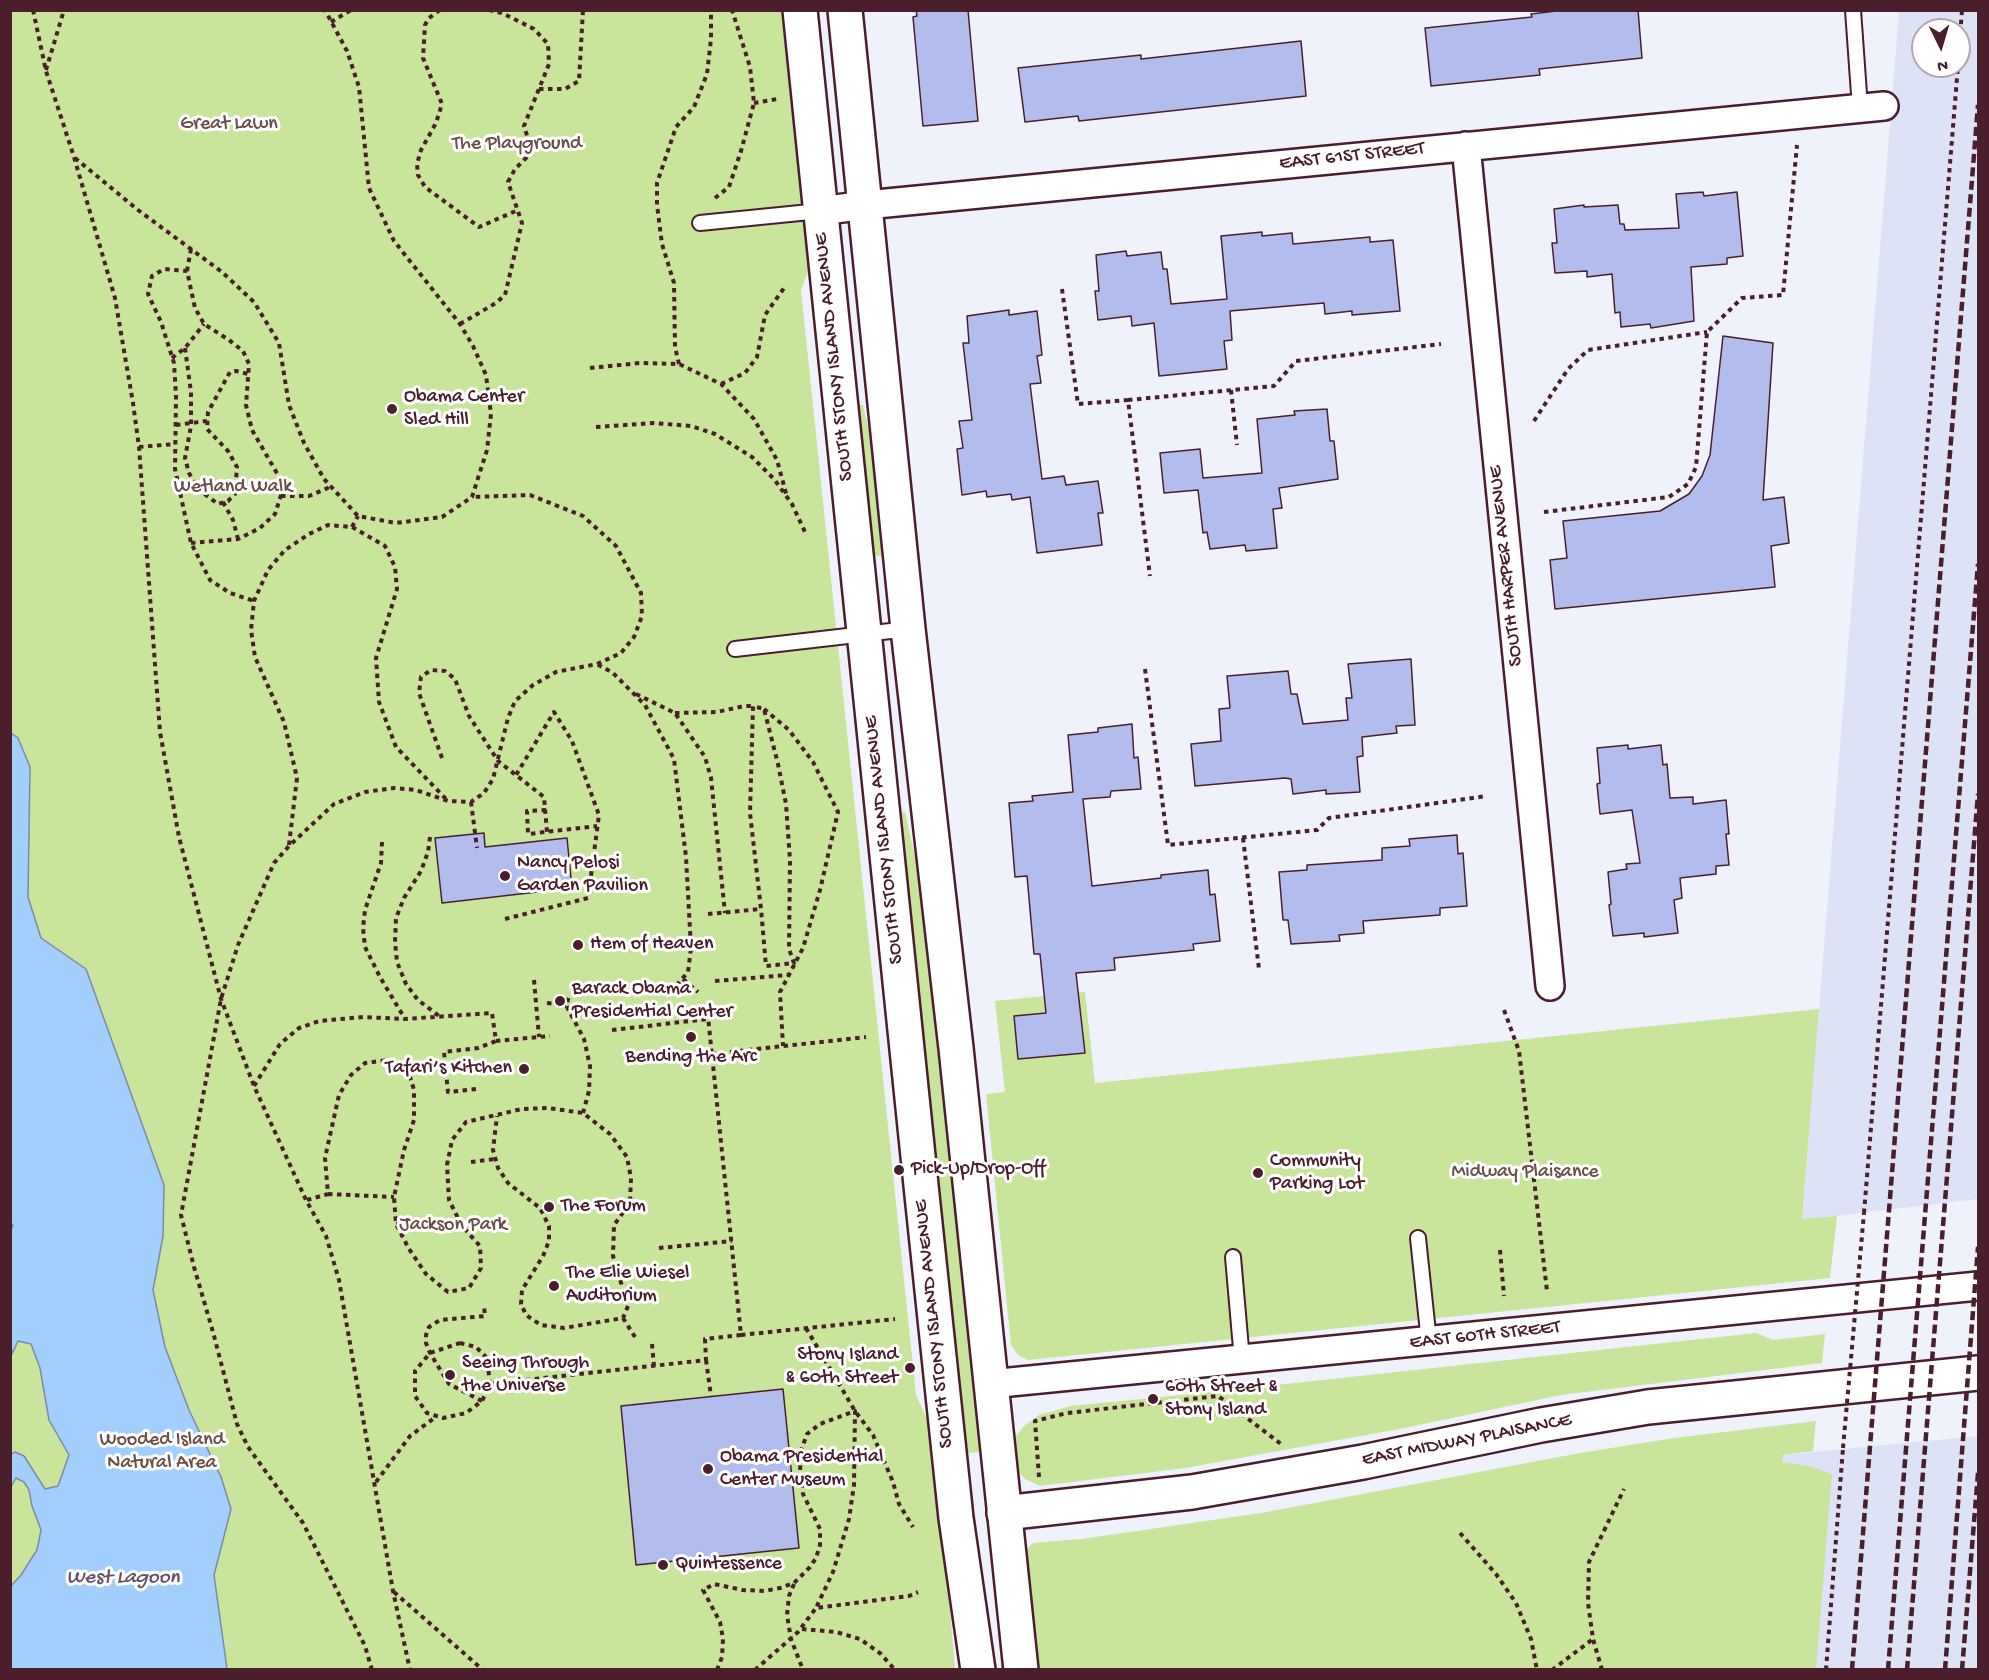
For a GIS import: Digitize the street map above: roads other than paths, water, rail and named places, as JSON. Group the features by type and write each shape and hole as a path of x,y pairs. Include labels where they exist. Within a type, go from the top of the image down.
{"main road":[{"name":"SOUTH STONY ISLAND AVENUE","path":"800,10 956,1518 978,1670"},
{"path":"845,10 908,629 956,1048 1021,1670"},
{"name":"EAST MIDWAY PLAISANCE","path":"956,1518 1192,1492 1363,1462 1540,1425 1648,1407 1978,1373"}],"street":[{"name":"EAST 61ST STREET","path":"820,211 1872,107"},
{"name":"SOUTH HARPER AVENUE","path":"1466,146 1550,986"},
{"name":"EAST 60TH STREET","path":"990,1384 1978,1286"}],"lane":[{"path":"1853,10 1872,107"},
{"path":"700,223 820,211"},
{"path":"735,649 908,629"},
{"path":"1418,1238 1429,1341"},
{"path":"1233,1257 1242,1360"}],"water":[{"name":"West Lagoon","path":"11,733 18,738 30,767 28,897 41,938 86,969 164,1185 163,1236 153,1290 165,1347 189,1410 221,1477 231,1509 214,1575 227,1669 11,1669 11,1586 37,1550 41,1530 29,1490 24,1482 16,1478 11,1487 11,1454 15,1452 24,1456 45,1489 58,1486 69,1455 49,1420 40,1368 31,1344 18,1341 12,1354 11,1345 10,1231 13,1226 10,1221"}],"railway":[{"path":"1852,1670 1978,105"},
{"path":"1888,1670 1978,564"},
{"path":"1907,1670 1978,794"},
{"path":"1945,1670 1978,1247"},
{"path":"1962,1670 1978,1473"}],"place":[{"name":"Obama Center Sled Hill","path":"392,409"},
{"name":"Nancy Pelosi Garden Pavilion","path":"505,876"},
{"name":"Hem of Heaven","path":"578,945"},
{"name":"Barack Obama Presidential Center","path":"560,1001"},
{"name":"Bending the Arc","path":"691,1037"},
{"name":"Tafari’s Kitchen","path":"524,1069"},
{"name":"Pick-Up/Drop-Off","path":"899,1170"},
{"name":"Community Parking Lot","path":"1258,1173"},
{"name":"The Forum","path":"549,1207"},
{"name":"The Elie Wiesel Auditorium","path":"554,1286"},
{"name":"Stony Island & 60th Street","path":"910,1368"},
{"name":"Seeing Through the Universe","path":"450,1375"},
{"name":"60th Street & Stony Island","path":"1153,1399"},
{"name":"Obama Presidential Center Museum","path":"708,1469"},
{"name":"Quintessence","path":"663,1565"}],"park label":[{"name":"Great Lawn","path":"229,125"},
{"name":"The Playground","path":"517,145"},
{"name":"Wetland Walk","path":"233,488"},
{"name":"Midway Plaisance","path":"1525,1173"},
{"name":"Jackson Park","path":"453,1226"},
{"name":"Wooded Island Natural Area","path":"162,1452"}]}
